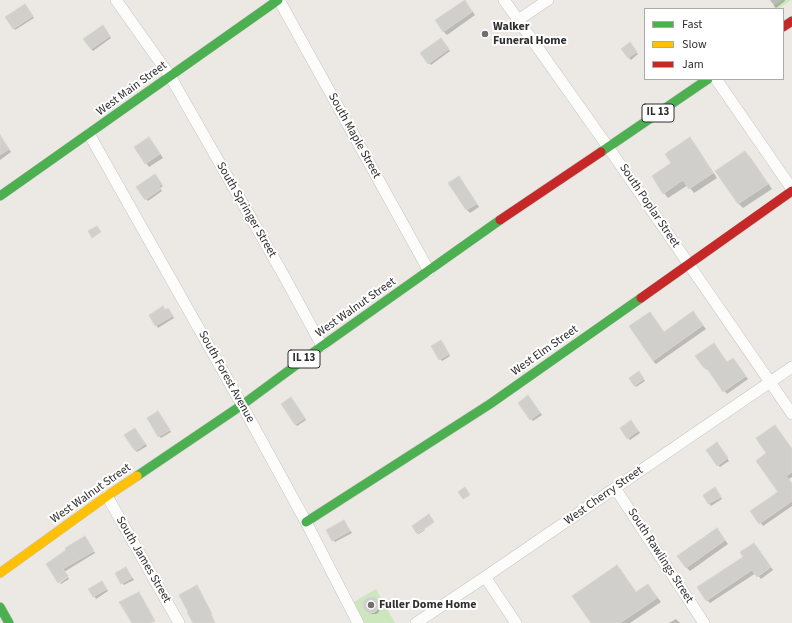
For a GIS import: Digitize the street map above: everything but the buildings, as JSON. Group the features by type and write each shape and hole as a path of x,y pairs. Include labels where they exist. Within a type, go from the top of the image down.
{"main road":[{"name":"West Main Street","path":"0,196 278,0"},
{"name":"West Walnut Street","path":"0,573 107,496 242,405 322,346 498,222 707,80"},
{"name":"West Elm Street","path":"306,522 490,404 792,190"},
{"path":"0,607 9,623"}],"street":[{"name":"South Springer Street","path":"116,0 170,76 284,276 322,346"},
{"name":"South Maple Street","path":"278,0 429,271"},
{"name":"South Poplar Street","path":"504,0 608,147 792,414"},
{"path":"518,20 548,0"},
{"path":"717,80 792,190"},
{"name":"South Forest Avenue","path":"89,134 242,405 306,522 358,623"},
{"name":"West Cherry Street","path":"416,623 792,367"},
{"name":"South Rawlings Street","path":"615,488 704,623"},
{"name":"South James Street","path":"107,496 179,623"},
{"path":"485,577 516,623"}],"green space":[{"path":"782,0 791,0 779,8 774,8 773,6"},
{"path":"376,589 395,623 364,623 352,603","holes":["370,597 376,599 379,604 376,611 371,613 365,610 363,604 364,600"]}],"traffic: fast":[{"path":"0,196 278,0"},
{"path":"601,152 707,80"},
{"path":"137,476 242,405 322,346 500,220"},
{"path":"306,522 490,404 641,298"},
{"path":"0,607 9,623"}],"traffic: slow":[{"path":"0,573 137,476"}],"traffic: jam":[{"path":"784,26 792,21"},
{"path":"500,220 601,152"},
{"path":"641,298 792,191"}],"place":[{"name":"Walker Funeral Home","path":"485,34"},
{"name":"Fuller Dome Home","path":"371,605"}]}
